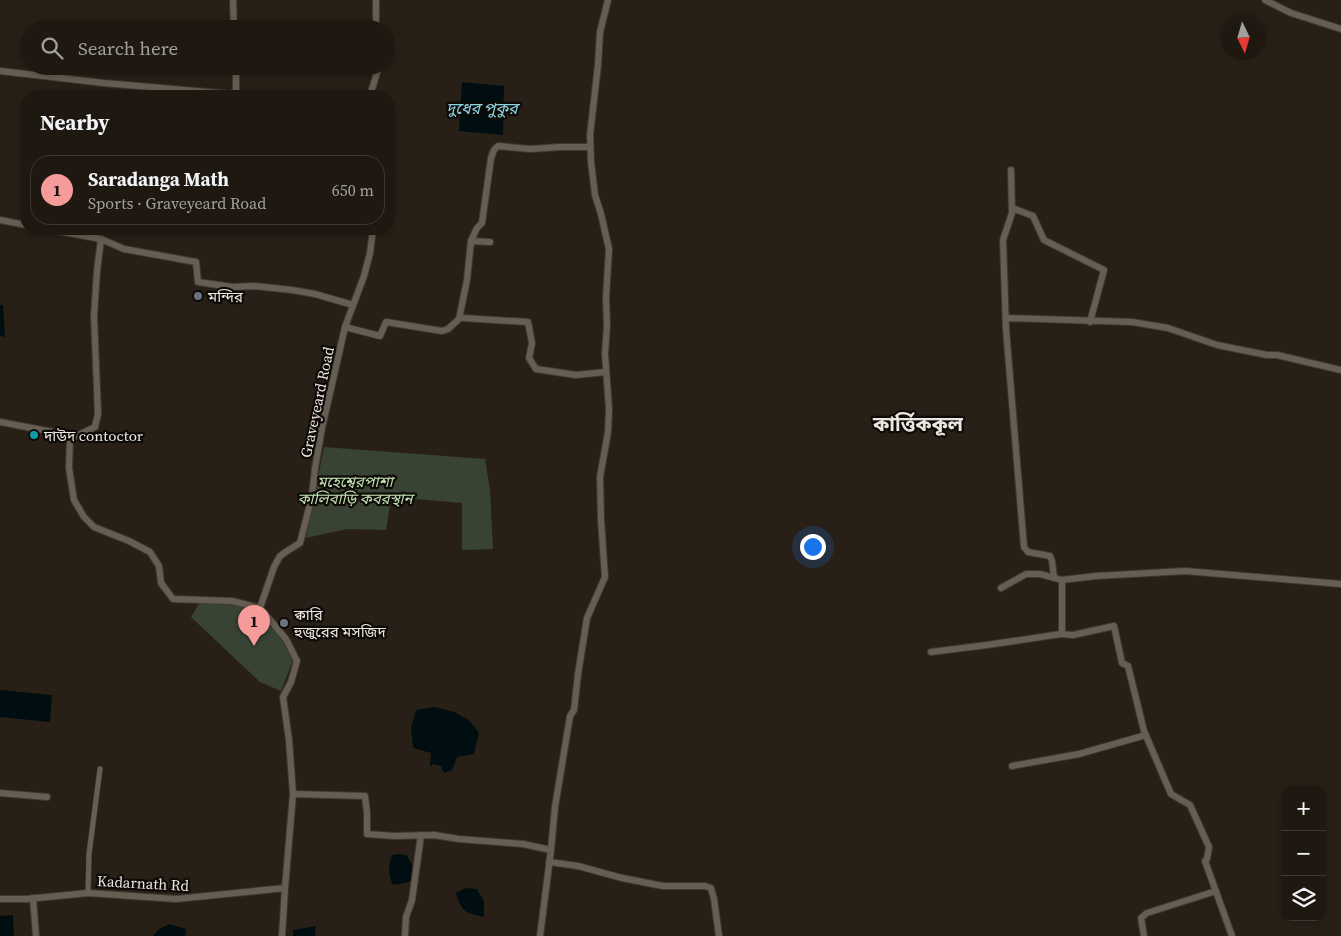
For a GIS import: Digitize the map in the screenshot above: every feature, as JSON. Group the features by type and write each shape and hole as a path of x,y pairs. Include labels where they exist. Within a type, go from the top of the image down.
{"street":[{"path":"233,0 234,20"},
{"path":"376,0 376,20"},
{"path":"540,936 551,850 554,807 570,716 574,710 586,618 605,576 600,477 608,432 609,409 605,354 609,249 595,195 590,135 600,32 608,0"},
{"path":"1265,0 1291,13 1341,29"},
{"path":"0,71 20,73"},
{"path":"35,75 184,90"},
{"path":"236,75 236,90"},
{"path":"372,90 376,75"},
{"path":"346,327 380,336 386,322 442,331 448,329 459,319 467,280 471,240 482,223 491,158 494,150 498,146 530,149 590,147"},
{"path":"1011,170 1012,213 1003,240 1006,318 1024,547 1028,552 1050,556 1054,578"},
{"path":"1012,208 1033,216 1044,240 1104,270 1090,322"},
{"path":"0,220 20,224"},
{"path":"78,235 101,239 124,249 196,262 198,282 232,287 254,286 292,290 315,294 353,305"},
{"name":"Graveyeard Road","path":"260,608 274,567 280,556 300,543 312,496 322,428 346,327 370,254 372,235"},
{"path":"70,439 95,428 98,414 94,316 101,239"},
{"path":"471,240 490,242"},
{"path":"463,318 528,322 532,343 529,358 536,369 576,375 606,372"},
{"path":"1006,318 1132,322 1168,328 1217,345 1267,355 1277,355 1341,370"},
{"path":"0,422 58,433 70,439"},
{"path":"70,439 69,468 74,500 84,517 94,527 150,552 160,566 161,583 173,599 232,601 260,608 286,639 297,661 291,682 283,697 289,740 293,794 282,936"},
{"path":"1001,588 1026,574 1040,574 1062,580 1096,576 1185,571 1341,584"},
{"path":"1061,634 1062,580"},
{"path":"931,652 1061,634 1073,635 1114,626 1122,663 1128,666 1146,735 1171,794 1190,805 1206,839 1209,848 1207,859 1204,861 1232,936"},
{"path":"1012,766 1079,754 1146,735"},
{"path":"88,893 89,854 100,769"},
{"path":"0,793 47,797"},
{"path":"293,794 365,796 367,834 394,836 434,835 475,841 523,844 551,850"},
{"path":"405,936 406,917 412,900 421,835"},
{"path":"549,862 578,866 622,878 663,886 705,886 711,888 719,936"},
{"name":"Kadarnath Rd","path":"0,900 88,893 176,900 285,888"},
{"path":"1144,936 1141,918 1147,913 1216,891"},
{"path":"33,898 36,936"}],"green space":[{"name":"মহেশ্বেরপাশা কালিবাড়ি কবরস্থান","path":"324,447 485,459 490,490 493,549 462,550 462,503 403,498 390,505 386,530 347,529 306,538"},
{"path":"222,602 261,613 277,631 293,660 281,691 260,682 191,617 199,604"}],"water":[{"name":"দুধের পুকুর","path":"462,82 504,86 503,135 459,131"},
{"path":"0,305 3,305 5,337 0,336"},
{"path":"0,690 52,695 50,722 0,717"},
{"path":"435,707 454,712 469,720 479,733 474,754 457,757 452,770 444,773 441,766 433,764 430,767 431,753 413,748 411,728 416,710"},
{"path":"392,855 406,855 410,862 413,868 412,875 409,882 393,885 389,874 390,863"},
{"path":"465,888 477,889 484,901 484,917 468,912 460,904 456,893"},
{"path":"13,915 14,936 0,936 0,916"},
{"path":"169,924 186,929 185,936 153,936 158,930"},
{"path":"316,926 315,936 293,936 293,930"}],"place":[{"name":"মন্দির","path":"198,296"},
{"name":"দাউদ contoctor","path":"34,435"},
{"name":"ক্বারি হুজুরের মসজিদ","path":"284,623"},
{"name":"Saradanga Math","path":"254,646"}],"district":[{"name":"কার্ত্তিককূল","path":"918,424"}]}
